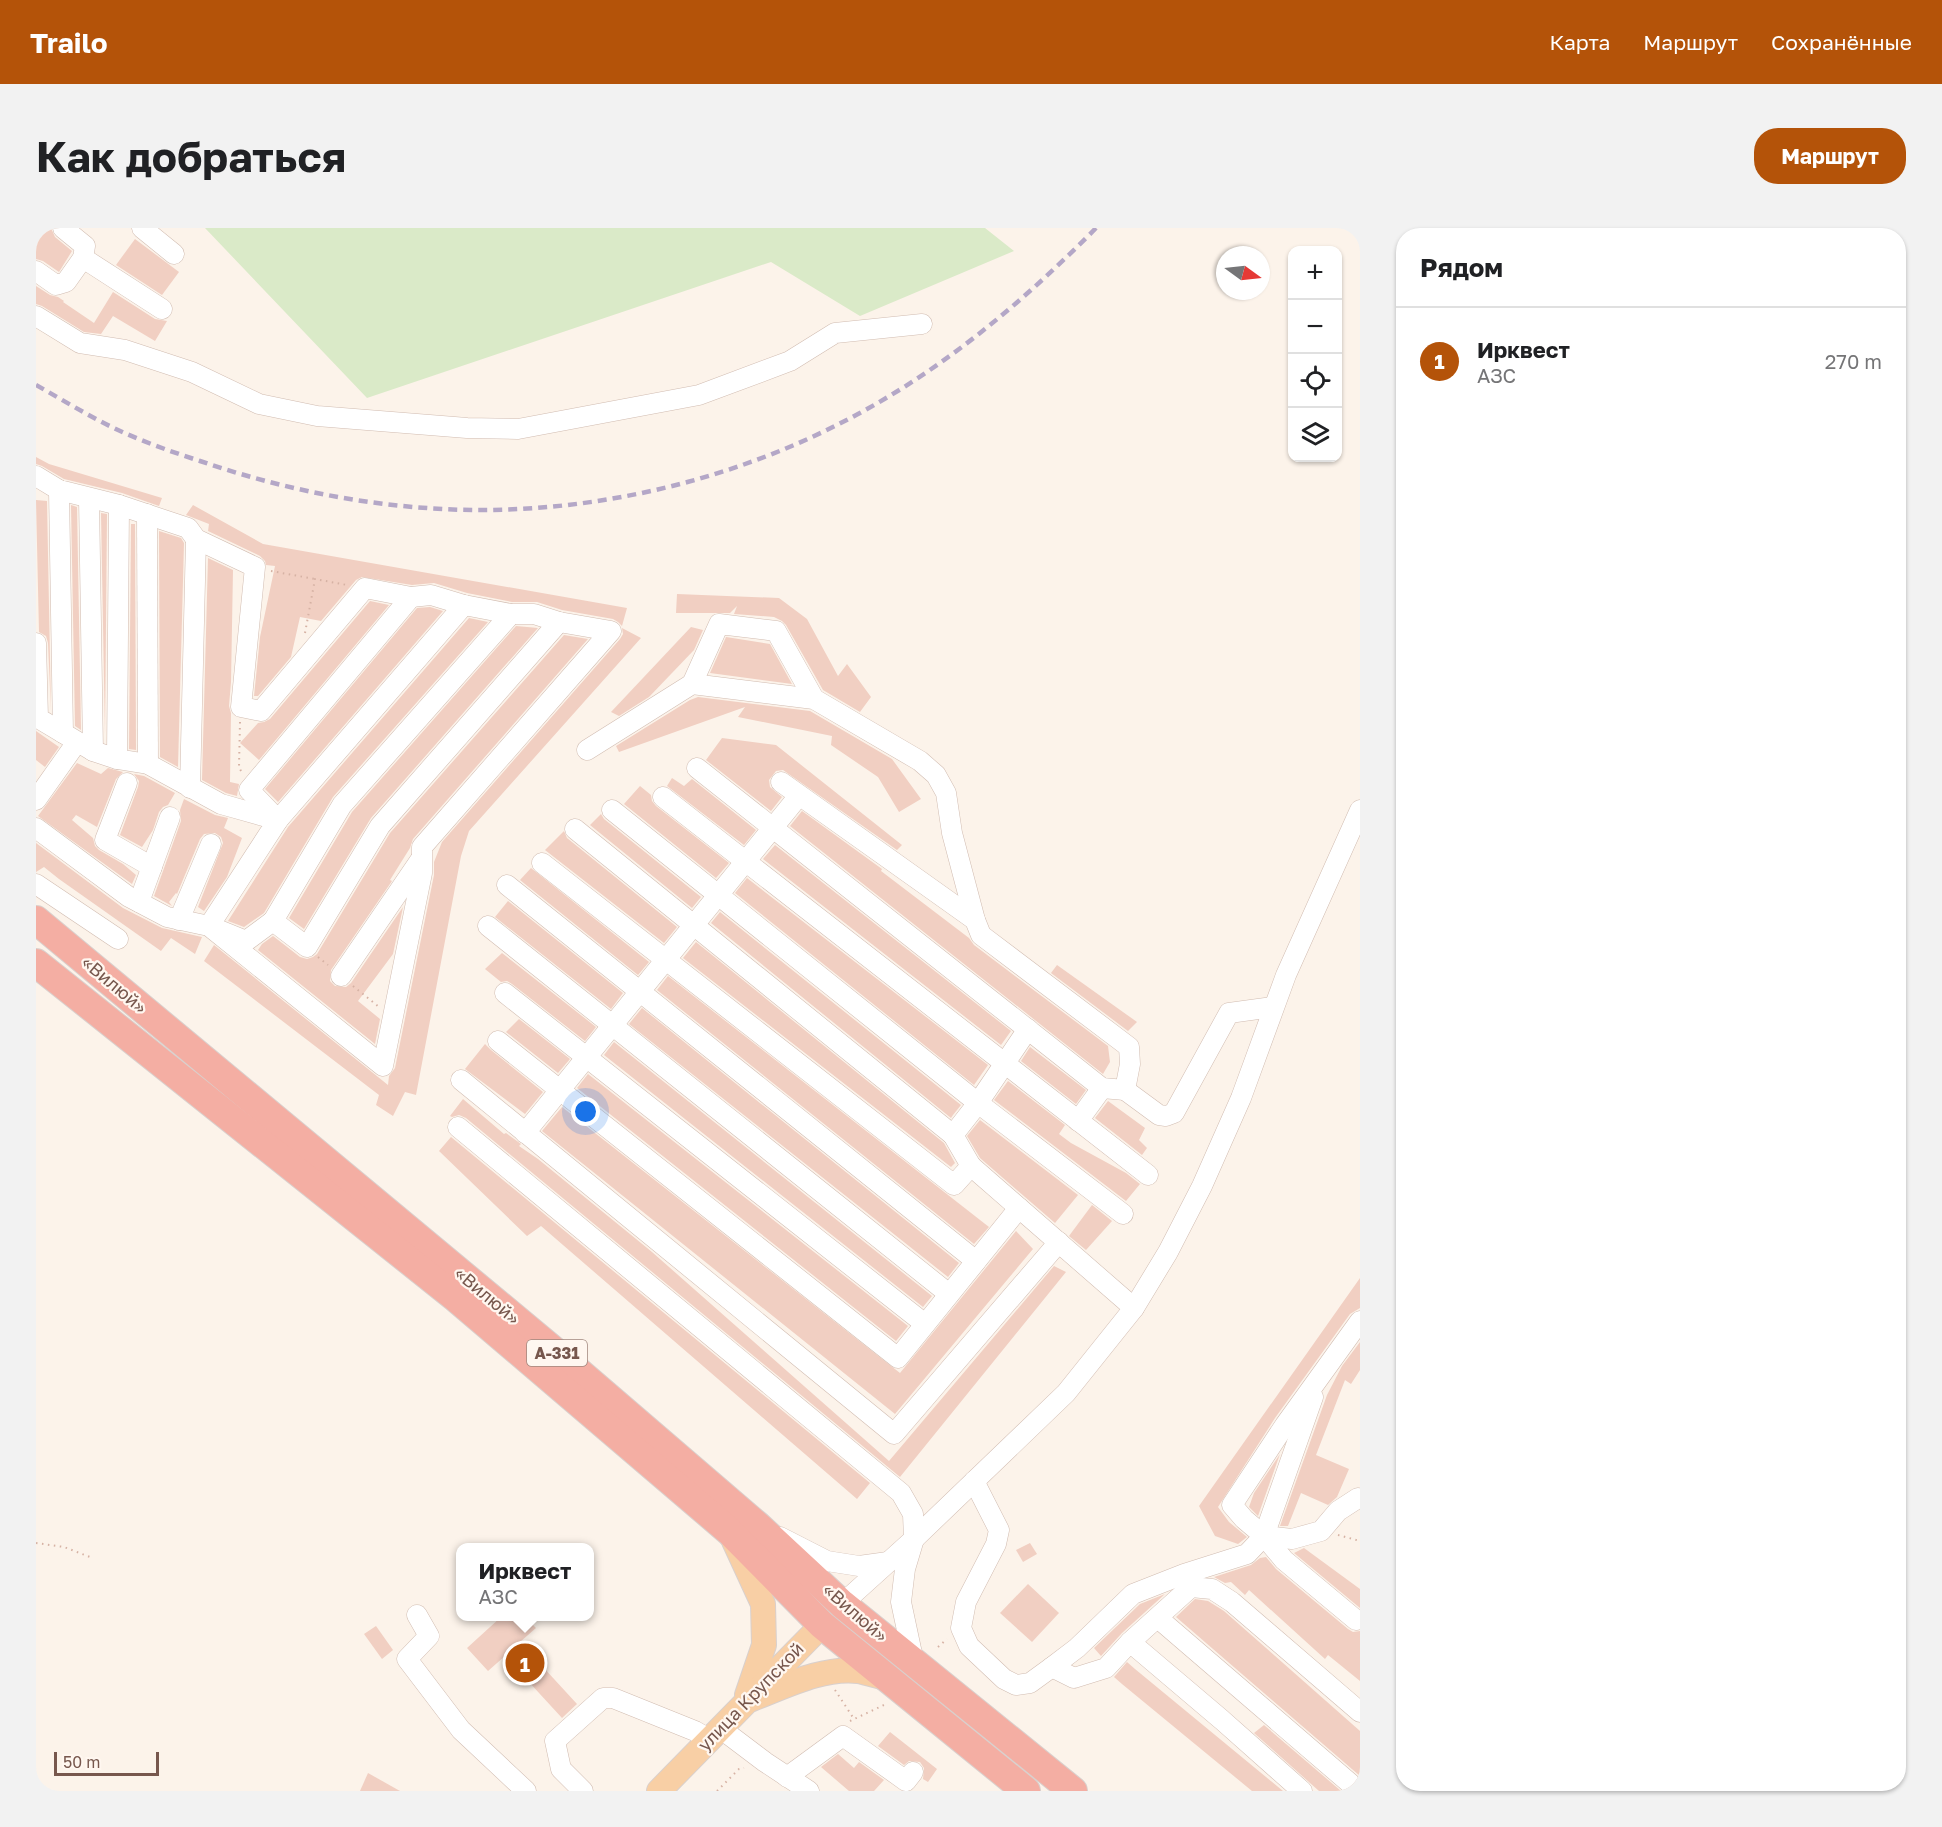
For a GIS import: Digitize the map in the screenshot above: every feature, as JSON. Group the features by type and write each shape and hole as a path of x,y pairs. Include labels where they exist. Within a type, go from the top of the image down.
{"highway":[{"name":"«Вилюй»","path":"36,920 550,1348 758,1526 842,1604 1073,1791"},
{"name":"«Вилюй»","path":"36,963 456,1298 729,1531 822,1624 1026,1791"},
{"name":"улица Крупской","path":"822,1624 842,1604"}],"main road":[{"path":"729,1531 763,1604 764,1645 745,1702"},
{"name":"улица Крупской","path":"659,1791 822,1624"},
{"path":"745,1702 804,1679 833,1672 858,1671 889,1678"}],"street":[{"path":"36,271 56,285 66,282 83,258 85,246 63,228"},
{"path":"142,228 174,254"},
{"path":"83,258 162,309"},
{"path":"36,316 80,343 125,350 192,372 259,404 317,416 467,428 518,429 699,395 790,361 835,333 922,324"},
{"path":"36,476 59,490 119,505 188,528 196,539 255,567 241,707 261,711 365,588 411,597 431,596 512,615 534,614 559,622 611,631 422,847 422,873 383,1066 209,926"},
{"path":"59,490 78,742"},
{"path":"36,800 43,775 78,742 89,498"},
{"path":"117,759 119,505"},
{"path":"147,514 148,764"},
{"path":"190,788 196,539"},
{"path":"278,820 249,790 411,597"},
{"path":"209,926 278,820 464,605"},
{"path":"36,828 139,902 167,917 209,926 246,941 273,921 342,805 512,615"},
{"path":"273,921 307,947 380,826 559,622"},
{"path":"587,750 692,684 719,624 776,631 814,699"},
{"path":"36,643 38,718 78,742 117,759 148,764 221,804 278,820"},
{"path":"692,684 814,699 920,761 936,775 946,793 952,833 981,935 1129,1047 1130,1064 1125,1090"},
{"path":"697,768 1102,1088 1125,1090 1159,1116 1174,1113 1229,1014 1273,1007"},
{"path":"781,782 975,920"},
{"path":"126,783 105,840 152,867"},
{"path":"663,797 1148,1175"},
{"path":"525,1132 794,803"},
{"path":"612,810 978,1103 1123,1214"},
{"path":"842,1604 914,1539 1066,1393 1134,1308 1168,1252 1202,1186 1241,1098 1286,975 1360,810"},
{"path":"139,902 170,817"},
{"path":"575,829 953,1135 971,1166 1134,1308"},
{"path":"179,920 211,844"},
{"path":"341,976 422,857"},
{"path":"542,863 954,1185 971,1166"},
{"path":"36,884 118,939"},
{"path":"507,885 975,1261"},
{"path":"488,926 949,1294"},
{"path":"505,993 925,1324"},
{"path":"953,1135 978,1103 1028,1029"},
{"path":"498,1041 898,1358 1019,1208"},
{"path":"461,1080 894,1434 1059,1242"},
{"path":"1077,1120 1102,1088"},
{"path":"458,1127 901,1492 913,1514 914,1539 905,1569 900,1602 914,1663"},
{"path":"1356,1620 1284,1560 1264,1536 1232,1505 1285,1425 1360,1321"},
{"path":"974,1481 999,1530 996,1544 966,1602 961,1628 969,1646 1004,1679 1016,1685 1030,1683 1077,1648 1133,1594 1184,1574 1247,1554 1264,1536 1321,1374"},
{"path":"1264,1536 1292,1539 1321,1531 1338,1511 1358,1498 1360,1499"},
{"path":"758,1526 827,1561 859,1566 888,1562"},
{"path":"1052,1667 1074,1678 1106,1668 1130,1642 1191,1587 1212,1589 1232,1602 1360,1712"},
{"path":"417,1615 429,1636 407,1659 461,1730 526,1791"},
{"path":"1158,1619 1359,1791"},
{"path":"1130,1642 1302,1791"},
{"path":"583,1791 561,1769 555,1741 603,1698 613,1698 695,1731 715,1733 808,1791"},
{"path":"787,1777 843,1736 906,1781 913,1772"}],"path":[{"path":"255,567 365,588"},
{"path":"305,633 315,579"},
{"path":"241,707 239,766 249,790"},
{"path":"36,1544 64,1547 90,1557"}],"green space":[{"path":"205,228 985,228 1014,251 860,316 771,262 367,398"}],"building":[{"path":"36,228 51,228 55,237 72,251 59,272 36,259"},
{"path":"135,239 179,272 162,295 116,265"},
{"path":"36,286 58,297 94,323 113,292 155,319 167,321 155,341 113,316 101,334 84,332 36,304"},
{"path":"36,457 49,464 162,498 159,506 122,493 64,479 36,464"},
{"path":"36,500 47,501 51,712 48,643 46,636 39,632"},
{"path":"71,505 77,507 81,730 75,726"},
{"path":"193,505 263,544 627,608 622,626 613,619 562,610 537,602 512,602 467,593 434,583 412,585 362,577 356,580 321,621 300,617 291,657 258,696 254,696 260,637 275,566 266,565 260,556 208,531 209,524 186,515"},
{"path":"101,513 107,514 105,735"},
{"path":"131,524 135,524 136,750 129,749"},
{"path":"159,531 181,538 184,543 178,767 160,757"},
{"path":"208,558 233,570 229,706 231,713 230,782 239,784 237,796 226,793 202,780"},
{"path":"677,594 779,598 807,619 838,676 847,664 871,697 860,712 823,690 782,621 774,617 734,614 737,606 730,613 676,613"},
{"path":"370,601 389,605 259,760 240,743 258,723 270,719"},
{"path":"430,607 443,611 278,802 265,789 417,608"},
{"path":"469,618 488,622 333,797 264,913 244,927 228,921 288,827"},
{"path":"516,626 538,628 371,818 304,929 289,918 352,812"},
{"path":"691,627 703,630 694,650 649,697 619,716 611,712"},
{"path":"622,628 641,638 469,831 461,856 416,1095 405,1092 393,1116 376,1105 379,1095 204,961 214,945 388,1085 389,1076 395,1068 434,875 434,862 442,842 620,639 623,634"},
{"path":"564,635 588,639 413,839 390,880 392,881 331,970 330,981 335,986 346,987 351,983 403,907 393,954 358,1001 380,1019 375,1044 258,950 273,936 300,957 307,959 317,954 390,833"},
{"path":"726,637 770,644 792,684 710,673"},
{"path":"698,697 810,711 892,759 921,799 899,812 878,777 831,745 832,736 738,717 745,707 619,752 616,746"},
{"path":"36,731 59,747 45,767 36,760"},
{"path":"722,738 776,745 902,845 897,850 783,770 776,771 769,780 770,787 782,797 771,811 706,760"},
{"path":"77,763 101,774 108,768 123,772 116,779 97,827 76,815 72,820 93,838 99,850 123,864 136,875 132,884 38,816"},
{"path":"134,774 144,776 175,793 168,805 159,812 153,830 142,847 120,835 138,787 139,781"},
{"path":"672,778 684,786 692,779 756,830 744,845 667,786"},
{"path":"640,786 651,795 656,806 729,863 716,878 624,804"},
{"path":"184,799 215,815 228,818 224,828 242,838 227,877 204,911 198,907 223,843 221,837 215,833 204,834 200,839 177,894 169,902 172,906 154,896 181,821 180,810"},
{"path":"802,811 882,869 881,871 969,938 974,945 1108,1046 1110,1062 1103,1074 790,826"},
{"path":"601,814 604,819 701,897 692,908 590,825"},
{"path":"564,831 567,838 677,927 664,943 545,850"},
{"path":"36,843 123,908 162,928 202,937 195,954 171,938 161,951 44,867 36,872"},
{"path":"775,845 1011,1031 1001,1045 763,859"},
{"path":"531,868 649,962 638,975 520,880"},
{"path":"747,878 988,1065 974,1085 735,893"},
{"path":"508,901 623,993 611,1009 495,917"},
{"path":"720,912 961,1105 951,1118 711,923"},
{"path":"696,942 944,1143 955,1163 951,1167 683,958"},
{"path":"502,953 596,1027 585,1041 512,984 507,981 501,982 485,969"},
{"path":"1057,965 1137,1022 1128,1031 1051,973"},
{"path":"668,976 989,1227 974,1244 657,990"},
{"path":"642,1008 959,1263 948,1277 629,1024"},
{"path":"519,1019 570,1059 558,1073 506,1032"},
{"path":"614,1042 932,1296 923,1307 604,1055"},
{"path":"485,1044 543,1092 525,1114 465,1069"},
{"path":"1030,1047 1086,1090 1076,1104 1021,1061"},
{"path":"588,1074 908,1326 896,1341 577,1088"},
{"path":"1008,1081 1065,1125 1059,1134 1126,1173 1140,1184 1126,1201 994,1100"},
{"path":"463,1099 652,1252 889,1461 1054,1266 1066,1272 900,1477 466,1118 459,1115 450,1116"},
{"path":"1108,1101 1145,1128 1139,1140 1147,1148 1142,1155 1095,1118"},
{"path":"562,1107 900,1373 1016,1231 1033,1249 895,1414 542,1131"},
{"path":"980,1120 1078,1195 1055,1223 980,1158 967,1136"},
{"path":"451,1137 870,1483 857,1499 541,1226 527,1236 439,1151"},
{"path":"1092,1205 1112,1221 1086,1250 1069,1236"},
{"path":"1360,1278 1360,1308 1350,1314 1275,1418 1218,1507 1229,1522 1247,1537 1238,1544 1215,1536 1199,1506"},
{"path":"1360,1342 1360,1370 1351,1384 1345,1380 1316,1455 1349,1469 1337,1497 1328,1505 1301,1493 1288,1526 1280,1526 1327,1395 1342,1366"},
{"path":"1280,1454 1258,1516 1249,1507 1254,1493"},
{"path":"1030,1543 1037,1554 1023,1562 1016,1550"},
{"path":"1304,1548 1360,1589 1360,1608 1294,1553"},
{"path":"1266,1557 1276,1569 1348,1629 1353,1632 1360,1631 1360,1681 1328,1655 1325,1659 1249,1590 1245,1595 1231,1582 1225,1583 1214,1577 1251,1565 1260,1558"},
{"path":"1028,1584 1059,1613 1032,1642 1000,1613"},
{"path":"1165,1594 1122,1633 1101,1656 1094,1648 1140,1604"},
{"path":"1195,1599 1208,1601 1224,1611 1360,1731 1360,1776 1176,1617"},
{"path":"497,1621 529,1621 536,1628 520,1642 577,1704 562,1718 505,1656 488,1671 467,1648"},
{"path":"376,1626 393,1650 382,1659 364,1634"},
{"path":"1127,1662 1283,1791 1252,1791 1122,1684 1114,1677"},
{"path":"1264,1725 1341,1791 1319,1791 1254,1733"},
{"path":"890,1732 937,1769 928,1782 923,1779 924,1768 920,1762 909,1761 904,1765 878,1746"},
{"path":"838,1754 854,1768 859,1762 884,1780 874,1791 849,1791 821,1767"},
{"path":"368,1773 400,1791 360,1791"}],"railway":[{"path":"36,385 108,425 148,443 234,472 303,490 374,503 445,509 481,510 578,504 627,496 723,472 814,436 858,414 923,375 984,330 1041,281 1096,228"}],"place":[{"name":"Ирквест","path":"525,1663"}]}
